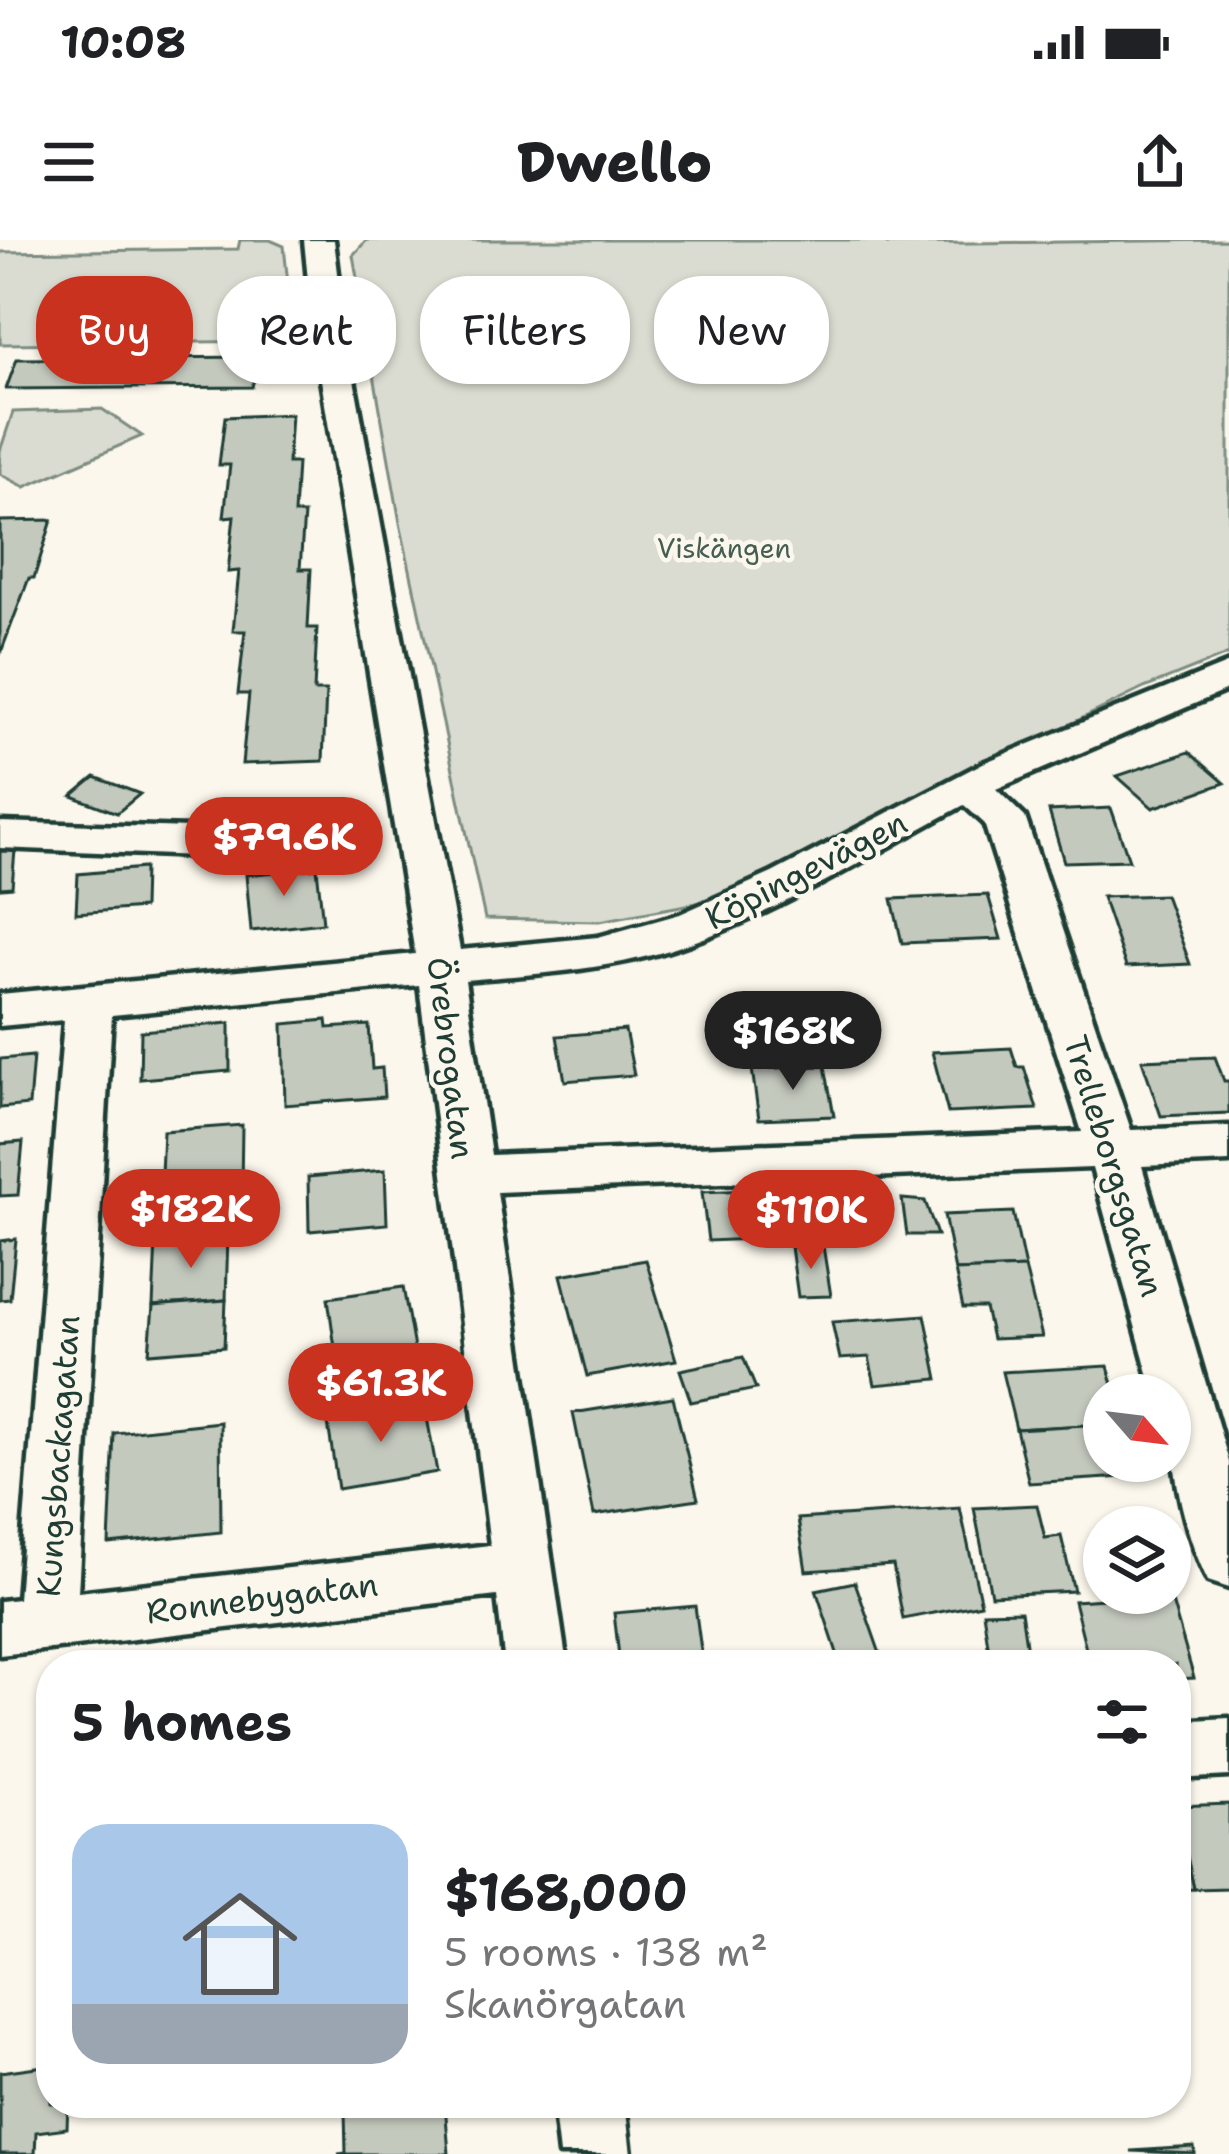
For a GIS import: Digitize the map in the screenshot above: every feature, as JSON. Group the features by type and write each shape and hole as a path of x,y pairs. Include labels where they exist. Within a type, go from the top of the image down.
{"street":[{"name":"Örebrogatan","path":"320,240 341,400 440,966 534,1650"},
{"name":"Köpingevägen","path":"0,1010 598,952 668,937 764,898 968,787 1229,675"},
{"name":"Trelleborgsgatan","path":"968,787 1004,817 1112,1148 1229,1563"},
{"path":"0,835 221,843"},
{"name":"Kungsbackagatan","path":"23,1626 89,1001"},
{"path":"466,1174 1229,1144"},
{"name":"Ronnebygatan","path":"23,1626 523,1567"},
{"path":"1191,1749 1229,1747"},
{"path":"591,2118 595,2154"}],"green space":[{"path":"240,240 270,240 284,246 287,276 217,276 217,342 193,342 193,276 36,276 36,344 0,344 0,252 238,249"},
{"name":"Viskängen","path":"367,240 885,240 887,244 1229,240 1229,654 1144,688 708,901 600,921 485,919 400,523 376,384 396,384 396,276 357,276 353,255"},
{"path":"102,409 142,436 25,487 0,474 0,451 13,412"}],"building":[{"path":"217,357 217,384 252,387 6,389 17,359 36,359 36,384 193,384 193,358"},
{"path":"291,414 288,463 297,463 294,514 304,514 300,569 311,569 308,628 317,628 314,691 326,691 323,761 242,764 249,694 238,694 245,631 233,631 239,571 228,572 234,516 224,517 230,465 219,465 225,417"},
{"path":"52,520 34,578 29,578 0,655 0,521"},
{"path":"1189,752 1225,783 1153,808 1117,776"},
{"path":"95,777 140,794 117,813 72,796"},
{"path":"1111,808 1129,860 1064,862 1049,811"},
{"path":"15,850 12,887 0,888 0,851"},
{"path":"144,868 143,908 76,913 78,874"},
{"path":"317,868 323,923 251,931 246,875"},
{"path":"988,895 1001,939 902,943 892,899"},
{"path":"1165,895 1190,964 1126,967 1102,897"},
{"path":"327,1020 328,1028 369,1025 372,1069 382,1068 384,1097 285,1105 283,1024"},
{"path":"230,1023 230,1071 140,1079 141,1031"},
{"path":"625,1030 634,1075 565,1081 557,1036"},
{"path":"1011,1048 1017,1067 1024,1067 1037,1109 948,1113 932,1052"},
{"path":"33,1056 29,1105 0,1108 0,1059"},
{"path":"1215,1057 1224,1081 1229,1081 1229,1113 1161,1116 1142,1060"},
{"path":"825,1066 834,1116 759,1119 752,1069"},
{"path":"242,1125 241,1189 160,1196 163,1131"},
{"path":"23,1142 18,1195 0,1196 0,1144"},
{"path":"385,1170 387,1224 309,1231 308,1177"},
{"path":"791,1188 799,1237 708,1241 702,1192"},
{"path":"902,1199 925,1201 937,1235 907,1235"},
{"path":"1013,1212 1025,1268 955,1271 944,1215"},
{"path":"228,1235 226,1300 153,1306 156,1241"},
{"path":"16,1239 10,1299 0,1300 0,1241"},
{"path":"823,1246 831,1296 798,1297 791,1247"},
{"path":"646,1260 676,1360 587,1376 561,1275"},
{"path":"1025,1268 1042,1337 992,1339 985,1308 963,1308 955,1271"},
{"path":"403,1287 417,1365 339,1377 328,1298"},
{"path":"226,1300 224,1347 149,1353 153,1306"},
{"path":"925,1315 938,1379 875,1385 869,1357 840,1359 832,1322"},
{"path":"743,1357 756,1389 691,1402 680,1370"},
{"path":"1108,1366 1110,1374 1083,1374 1083,1425 1016,1429 1002,1372"},
{"path":"673,1397 698,1499 594,1515 573,1413"},
{"path":"424,1401 437,1472 338,1489 327,1417"},
{"path":"220,1422 221,1532 109,1544 114,1433"},
{"path":"1083,1425 1083,1480 1029,1483 1016,1429"},
{"path":"1037,1505 1045,1538 1061,1536 1074,1591 991,1595 974,1508"},
{"path":"960,1508 981,1604 903,1619 893,1565 806,1571 798,1519"},
{"path":"855,1582 879,1650 836,1650 816,1590"},
{"path":"1083,1600 1083,1614 1175,1614 1186,1650 1086,1650 1074,1601"},
{"path":"695,1606 701,1650 618,1650 614,1613"},
{"path":"1021,1611 1027,1650 989,1650 983,1612"},
{"path":"1229,1804 1229,1888 1194,1889 1191,1805"},
{"path":"36,2067 36,2118 67,2118 67,2128 36,2132 35,2154 0,2154 0,2072"},
{"path":"345,2118 446,2118 449,2154 338,2154 346,2153"},
{"path":"1194,2147 1195,2154 1131,2151"}]}
